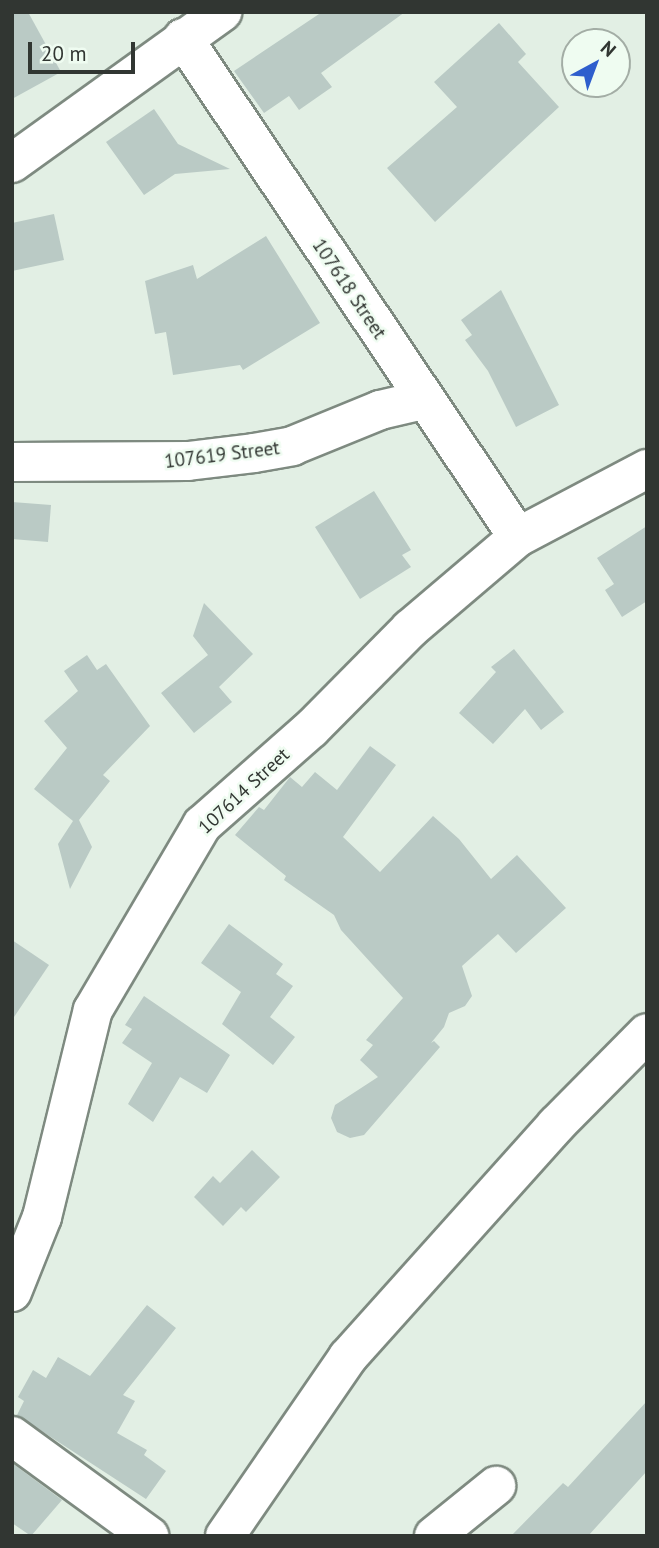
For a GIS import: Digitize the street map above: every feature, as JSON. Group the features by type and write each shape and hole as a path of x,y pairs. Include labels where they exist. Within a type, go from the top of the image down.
{"street":[{"path":"12,163 222,12"},
{"name":"107618 Street","path":"183,38 423,400 519,537"},
{"name":"107619 Street","path":"12,462 188,461 254,453 292,446 380,410 423,400"},
{"name":"107614 Street","path":"12,1292 42,1217 93,1010 202,825 311,729 410,629 519,537 647,469"},
{"path":"225,1536 348,1357 556,1125 647,1033"},
{"path":"12,1436 149,1536"},
{"path":"434,1536 496,1486"}],"building":[{"path":"12,12 28,12 61,72 12,99"},
{"path":"322,12 405,12 321,73 332,87 299,110 289,96 264,113 234,71"},
{"path":"499,23 526,54 518,62 559,107 435,222 387,168 457,107 434,82"},
{"path":"154,109 178,144 230,169 175,174 144,195 106,142"},
{"path":"54,214 64,260 12,271 12,223"},
{"path":"266,236 320,323 243,370 240,365 173,375 166,332 155,334 145,281 193,265 197,279"},
{"path":"501,290 559,405 516,427 488,371 465,340 472,335 461,320"},
{"path":"374,491 411,550 402,555 411,567 360,599 315,527"},
{"path":"12,502 51,505 48,542 12,539"},
{"path":"647,526 647,601 622,617 605,590 614,584 597,558"},
{"path":"204,603 253,654 219,687 232,702 194,733 161,693 208,655 193,636"},
{"path":"514,649 564,712 541,730 525,709 493,744 459,713 496,672 491,667"},
{"path":"87,655 97,670 106,664 150,726 103,775 110,781 79,820 92,847 70,889 58,844 73,821 34,789 67,748 44,721 78,691 64,671"},
{"path":"370,746 396,765 343,837 380,872 433,816 459,839 491,879 517,855 566,908 516,953 498,934 462,966 472,996 465,1006 449,1013 444,1027 431,1043 434,1041 440,1047 364,1135 350,1138 337,1132 331,1118 335,1105 378,1077 360,1060 373,1045 366,1040 403,998 341,930 334,915 284,880 286,876 235,835 259,807 264,810 290,777 302,787 315,772 337,790"},
{"path":"229,924 283,964 276,974 293,986 270,1017 295,1037 273,1065 222,1024 241,992 201,963"},
{"path":"12,940 49,965 12,1020"},
{"path":"144,996 230,1055 207,1093 180,1077 153,1122 128,1104 152,1063 122,1043 132,1029 125,1025"},
{"path":"252,1150 280,1177 246,1212 241,1207 223,1226 194,1197 213,1176 220,1183"},
{"path":"147,1305 176,1328 123,1395 135,1401 117,1433 147,1450 144,1455 166,1471 146,1499 17,1415 24,1401 18,1397 33,1370 46,1378 58,1357 90,1376"},
{"path":"647,1401 647,1471 588,1536 511,1536 563,1483 568,1487"},
{"path":"12,1463 62,1500 31,1536 12,1523"}]}
